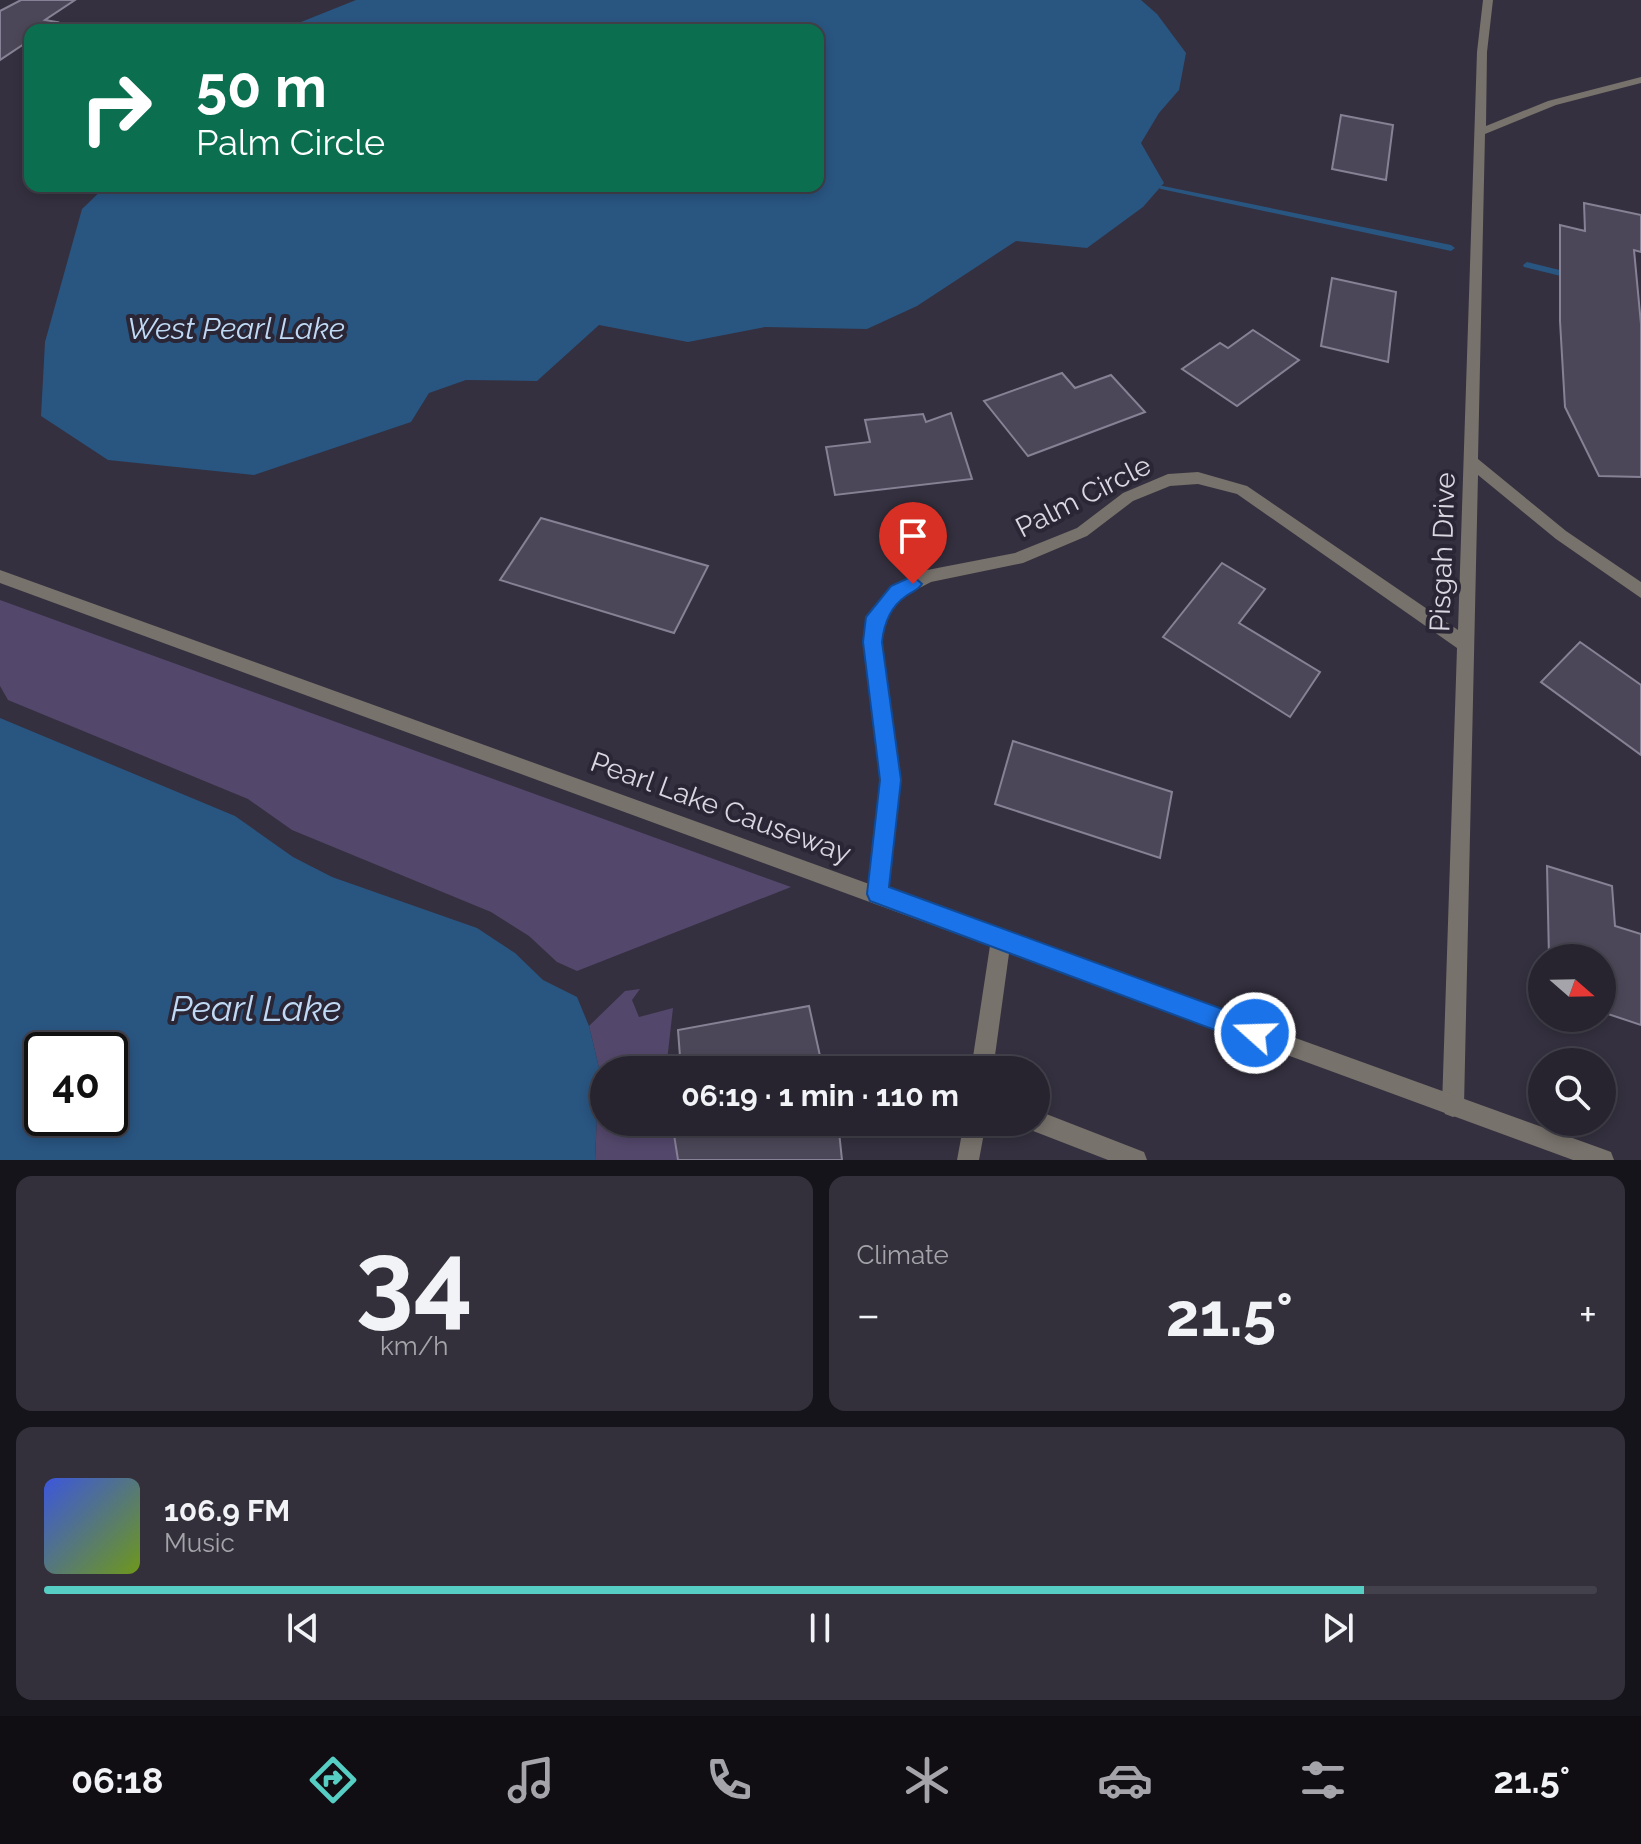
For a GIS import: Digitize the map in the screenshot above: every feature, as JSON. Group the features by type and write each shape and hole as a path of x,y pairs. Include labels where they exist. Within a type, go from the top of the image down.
{"street":[{"name":"Pisgah Drive","path":"1453,1106 1482,52 1488,0"},
{"path":"1480,132 1552,103 1641,80"},
{"path":"1471,461 1561,535 1641,591"},
{"name":"Palm Circle","path":"878,894 891,780 872,642 876,617 898,591 928,576 1017,559 1082,532 1128,497 1168,480 1198,478 1242,490 1465,644"},
{"name":"Pearl Lake Causeway","path":"0,576 1603,1160"},
{"path":"984,1056 1001,939"},
{"path":"1050,1126 1136,1160"},
{"path":"968,1160 972,1136"}],"shaded area":[{"path":"0,600 791,887 577,971 557,962 529,936 491,912 292,830 248,799 8,700 0,686"},
{"path":"640,989 632,1000 639,1017 673,1008 668,1056 596,1056 589,1026 625,991"},
{"path":"596,1136 674,1136 678,1160 595,1160"}],"water":[{"name":"West Pearl Lake","path":"356,0 1141,0 1157,14 1186,53 1179,90 1159,113 1141,143 1164,183 1143,207 1087,248 1016,241 917,306 867,329 765,327 688,342 599,325 537,381 466,380 429,393 411,422 254,475 108,460 41,416 45,342 82,209 100,192 824,192 824,24 296,24"},
{"name":"Pearl Lake","path":"0,718 235,816 293,857 332,877 477,928 515,953 543,980 577,997 589,1026 596,1056 590,1056 590,1136 596,1136 595,1160 0,1160"}],"building":[{"path":"21,0 75,0 45,20 57,22 54,24 24,24 24,44 0,60 0,11"},
{"path":"1341,115 1393,125 1386,180 1332,169"},
{"path":"1584,203 1641,215 1641,252 1634,250 1641,324 1641,477 1599,476 1565,407 1560,321 1560,225 1585,231"},
{"path":"1332,278 1396,292 1388,362 1321,346"},
{"path":"1253,330 1299,360 1237,406 1182,369 1220,343 1228,348"},
{"path":"1062,373 1075,388 1111,375 1145,412 1028,456 984,401"},
{"path":"951,413 972,479 835,495 826,447 870,442 865,420 923,414 926,422"},
{"path":"541,518 708,566 674,633 500,580"},
{"path":"1222,563 1265,589 1239,623 1320,672 1290,717 1163,637"},
{"path":"1580,642 1641,685 1641,755 1541,682"},
{"path":"1013,741 1172,792 1160,858 995,804"},
{"path":"1547,866 1612,886 1615,926 1641,934 1641,1025 1616,1017 1616,944 1549,944"},
{"path":"809,1006 820,1056 680,1056 678,1030"},
{"path":"674,1136 839,1136 842,1160 678,1160"}],"waterway":[{"path":"1161,187 1451,248"},
{"path":"1527,265 1573,276"}],"route":[{"path":"913,584 898,591 876,617 872,642 891,780 878,894 1255,1033"}]}
